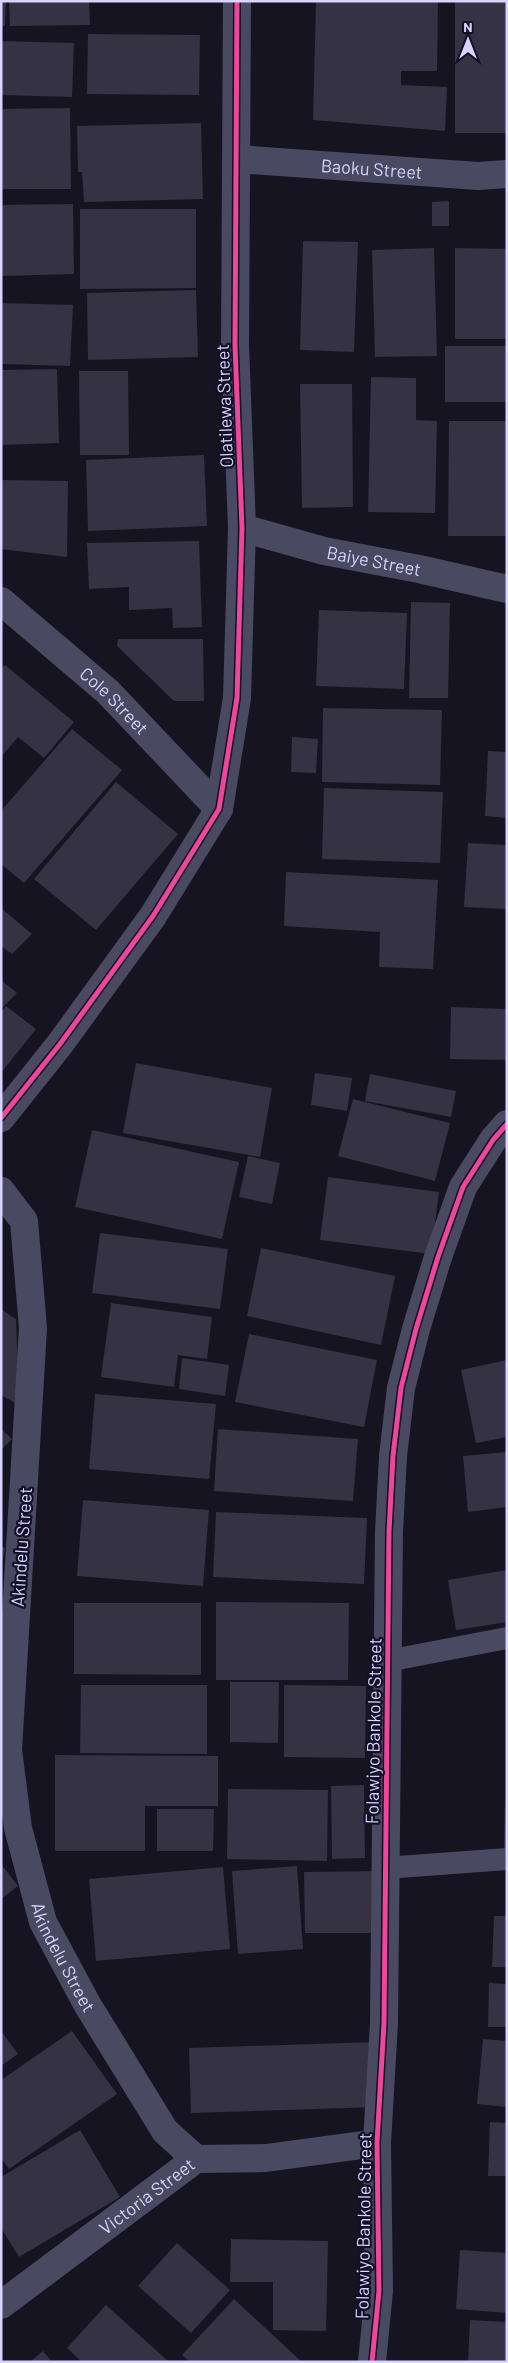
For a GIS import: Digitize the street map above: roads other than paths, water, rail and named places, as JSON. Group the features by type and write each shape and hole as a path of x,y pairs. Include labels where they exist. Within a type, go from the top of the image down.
{"street":[{"name":"Olatilewa Street","path":"219,809 237,698 242,528 235,345 237,1"},
{"name":"Baoku Street","path":"237,159 478,176 507,174"},
{"name":"Baiye Street","path":"242,528 324,551 419,568 507,588"},
{"name":"Cole Street","path":"1,601 108,692 219,809"},
{"path":"1,1118 60,1044 153,916 219,809"},
{"name":"Folawiyo Bankole Street","path":"372,2362 379,2291 377,2143 384,2023 388,1532 393,1456 401,1388 438,1257 463,1187 493,1140 507,1124"},
{"name":"Akindelu Street","path":"1,1191 24,1221 33,1328 7,1658 8,1750 18,1828 43,1922 87,2004 165,2131 196,2159"},
{"name":"Victoria Street","path":"1,2305 196,2159 266,2158 377,2143"}],"lane":[{"path":"387,1661 507,1638"},
{"path":"385,1868 507,1859"}]}
